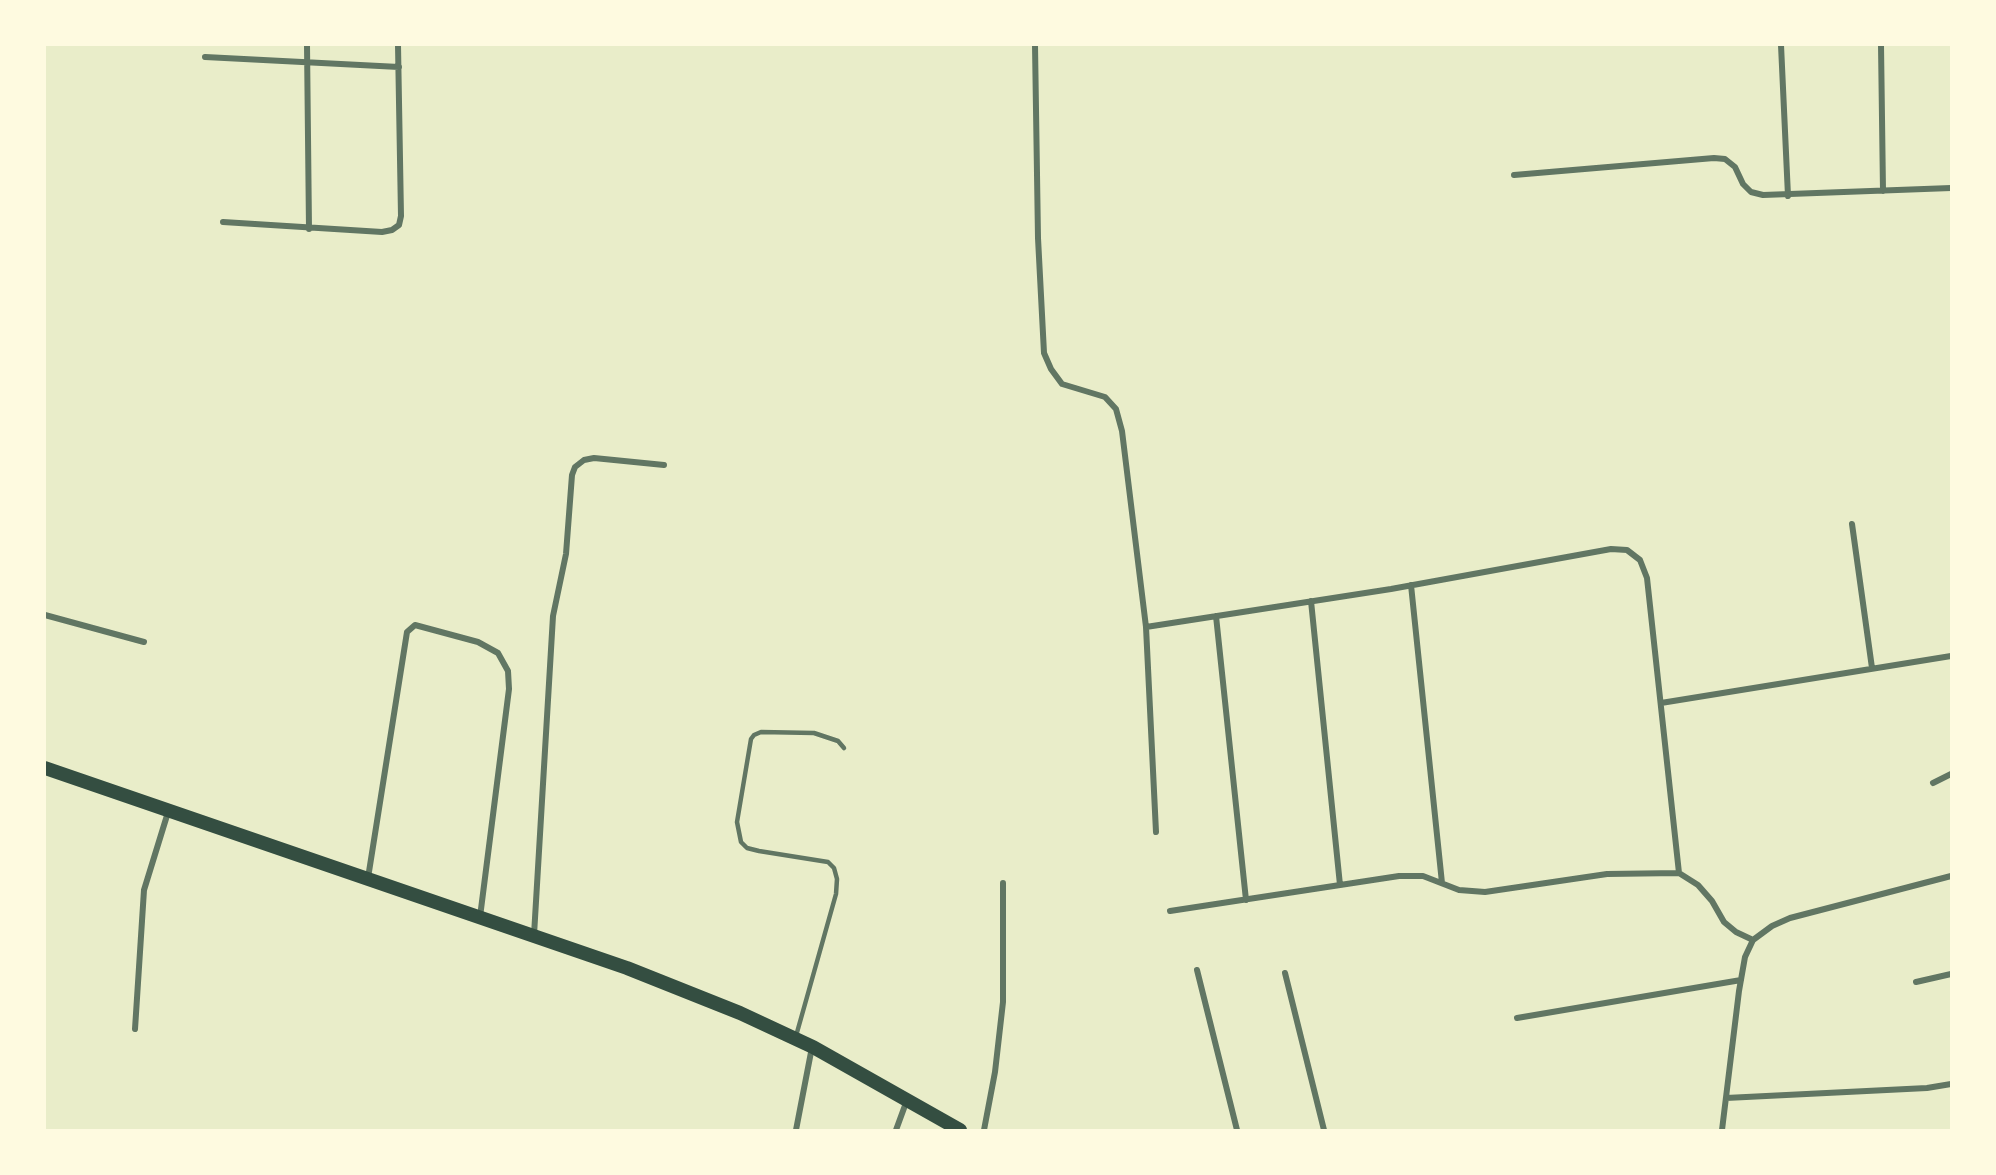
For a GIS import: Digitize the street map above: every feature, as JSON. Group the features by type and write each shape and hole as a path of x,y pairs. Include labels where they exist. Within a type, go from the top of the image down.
{"main road":[{"path":"45,768 627,968 740,1012 813,1047 960,1130"}],"street":[{"path":"307,45 309,229"},
{"path":"223,222 382,232 392,230 399,225 398,45"},
{"path":"1035,45 1038,238 1044,353 1050,369 1062,384 1105,397 1116,409 1122,431 1146,627 1156,832"},
{"path":"1781,45 1788,196"},
{"path":"1881,45 1884,191"},
{"path":"205,57 399,67"},
{"path":"1514,175 1725,159 1735,167 1743,184 1751,192 1788,196 1951,188"},
{"path":"534,936 553,616 566,554 572,475 575,467 584,460 664,465"},
{"path":"1852,524 1872,668"},
{"path":"1146,627 1411,585 1611,549 1627,550 1640,560 1647,578 1679,873"},
{"path":"1411,585 1442,883"},
{"path":"1311,601 1341,885"},
{"path":"45,615 144,642"},
{"path":"1216,616 1246,900"},
{"path":"368,878 407,632 415,625 478,642 498,654 508,671 509,689 480,917"},
{"path":"1661,703 1951,656"},
{"path":"1933,783 1951,774"},
{"path":"135,1029 144,890 169,809"},
{"path":"1170,911 1399,876 1423,876 1460,890 1485,892 1607,874 1679,873 1698,885 1712,901 1724,922 1736,932 1753,940"},
{"path":"1722,1130 1741,980 1745,957 1753,940 1772,926 1790,918 1951,876"},
{"path":"984,1130 995,1072 1003,1002 1003,883"},
{"path":"1197,970 1237,1130"},
{"path":"1285,973 1324,1130"},
{"path":"1916,982 1951,974"},
{"path":"1516,1018 1741,980"},
{"path":"796,1130 813,1047"},
{"path":"1726,1098 1927,1088 1951,1083"},
{"path":"896,1130 907,1100"}],"lane":[{"path":"795,1039 836,894 837,879 834,868 828,862 759,851 747,848 741,842 737,822 750,739 761,732 814,733 838,741 844,748"}]}
